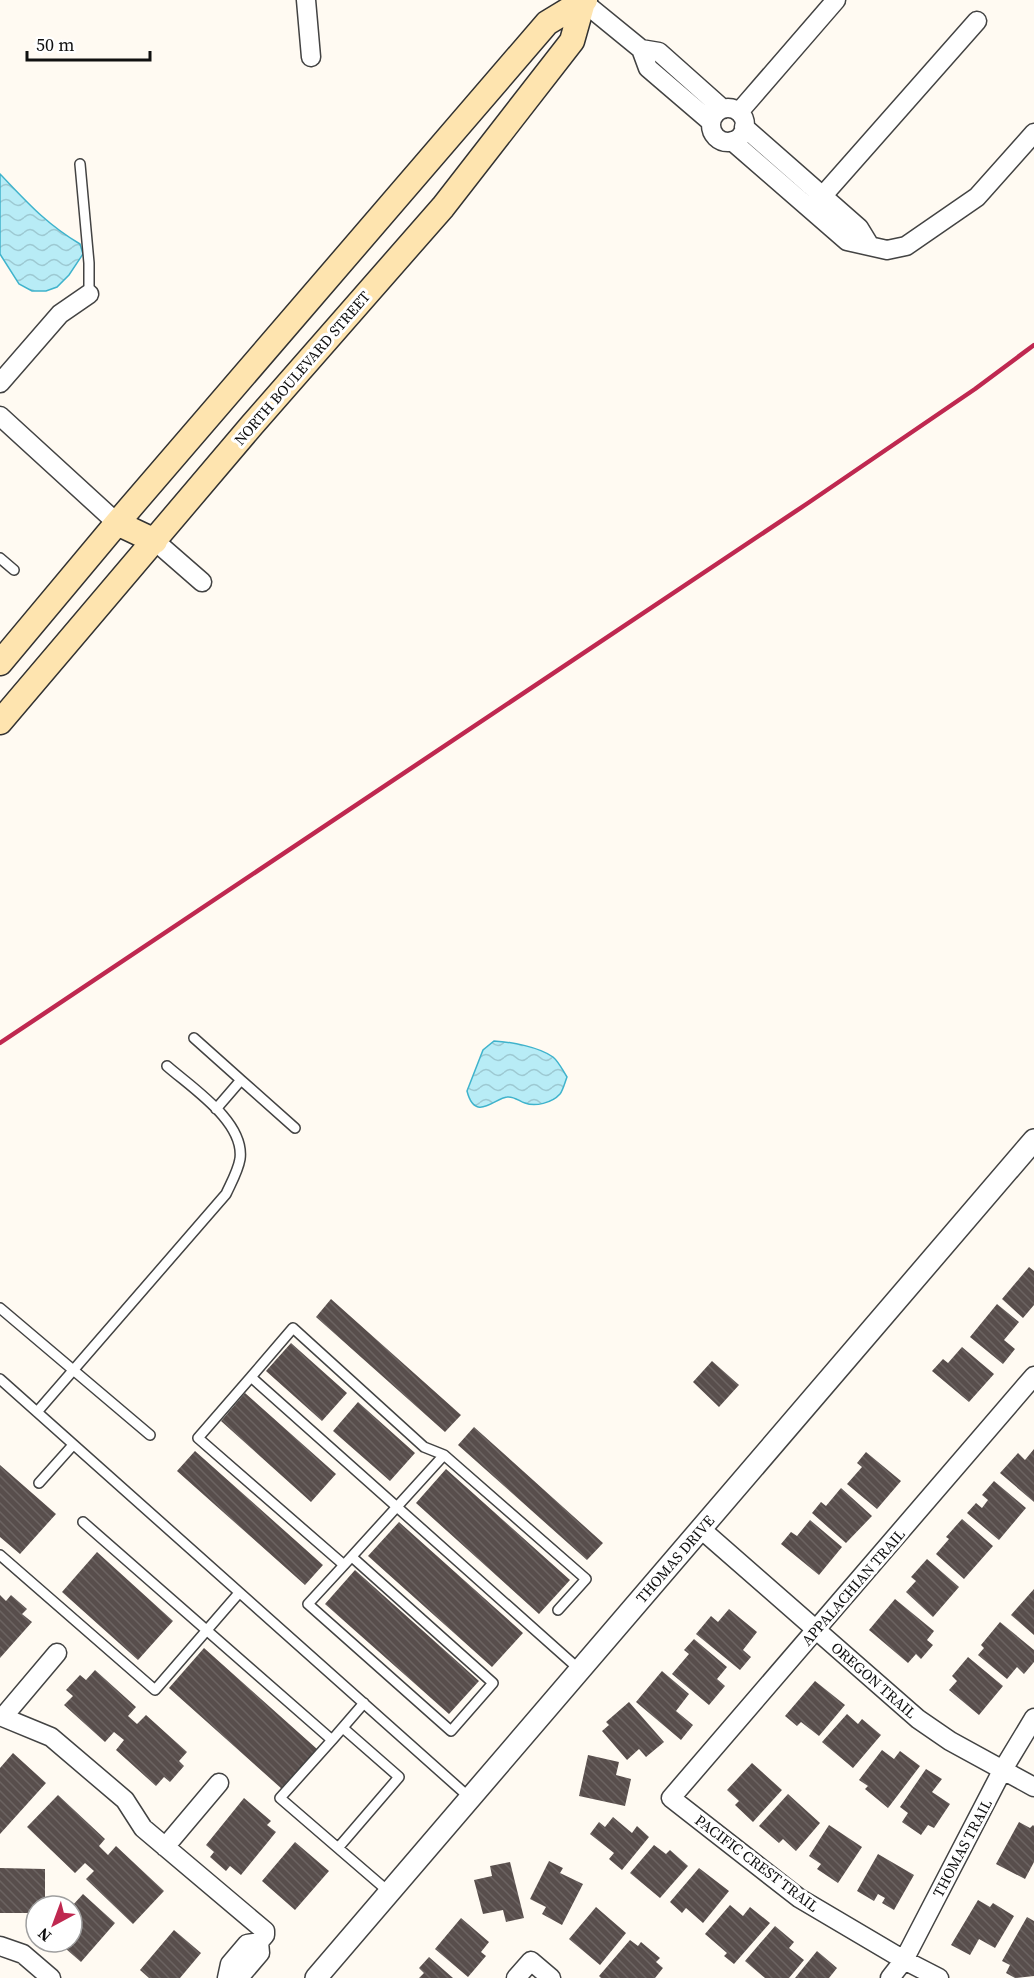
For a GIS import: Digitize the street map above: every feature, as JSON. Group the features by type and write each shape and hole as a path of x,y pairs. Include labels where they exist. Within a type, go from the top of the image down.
{"main road":[{"path":"0,663 117,523 547,23 583,1"},
{"name":"NORTH BOULEVARD STREET","path":"0,722 252,425 443,207 572,41 583,1"},
{"path":"117,523 155,540"}],"street":[{"path":"306,0 311,57"},
{"path":"730,122 836,0"},
{"path":"583,1 641,49 648,68 730,122 817,203 859,228 870,246 887,250 906,246 977,197 1034,133"},
{"path":"817,203 977,21"},
{"path":"0,383 60,314 89,294"},
{"path":"0,416 117,523"},
{"path":"155,540 202,582"},
{"name":"THOMAS DRIVE","path":"315,1978 1034,1140"},
{"name":"APPALACHIAN TRAIL","path":"671,1798 1034,1376"},
{"name":"OREGON TRAIL","path":"701,1529 918,1719 950,1742 1034,1787"},
{"path":"57,1653 2,1717 51,1737 125,1800 143,1828 265,1931 265,1935 259,1942 260,1953 242,1974 228,1978"},
{"name":"THOMAS TRAIL","path":"890,1978 904,1960 1002,1771 1034,1718"},
{"path":"165,1847 219,1783"},
{"name":"PACIFIC CREST TRAIL","path":"671,1798 799,1898 939,1978"},
{"path":"0,1946 23,1954 51,1978"},
{"path":"516,1978 531,1961 551,1978"}],"lane":[{"path":"80,164 89,263 89,294"},
{"path":"0,558 14,570"},
{"path":"194,1038 294,1128"},
{"path":"37,1412 226,1194 240,1160 240,1148 236,1134 226,1118 167,1066"},
{"path":"216,1109 242,1080"},
{"path":"0,1308 150,1435"},
{"path":"344,1565 198,1438 293,1328 424,1447 444,1455 586,1579 558,1610"},
{"path":"251,1377 580,1670"},
{"path":"0,1379 470,1798"},
{"path":"39,1483 73,1445"},
{"path":"352,1557 494,1683 451,1731 308,1604 444,1455"},
{"path":"83,1522 332,1740"},
{"path":"0,1555 155,1690 239,1593"},
{"path":"364,1703 280,1798 389,1892"},
{"path":"338,1848 399,1777 342,1728"}],"water":[{"path":"0,174 47,220 80,244 83,254 69,275 57,287 46,291 32,291 19,284 0,254"},
{"path":"494,1041 540,1050 553,1057 567,1077 560,1094 553,1100 538,1104 529,1104 510,1097 502,1098 486,1106 475,1106 467,1091 483,1050"}],"building":[{"path":"1029,1267 1034,1271 1034,1305 1023,1318 1002,1299"},
{"path":"331,1299 461,1415 445,1432 316,1317"},
{"path":"997,1304 1019,1322 1004,1340 1015,1349 1003,1364 970,1337"},
{"path":"291,1343 347,1393 322,1421 266,1371"},
{"path":"962,1347 994,1374 969,1402 932,1371 943,1359 948,1363"},
{"path":"712,1361 739,1385 719,1407 693,1382"},
{"path":"245,1393 336,1474 311,1502 221,1421"},
{"path":"358,1402 415,1453 390,1481 333,1431"},
{"path":"474,1427 603,1543 587,1560 458,1445"},
{"path":"1034,1449 1034,1502 1000,1473 1018,1453 1025,1460"},
{"path":"195,1451 323,1565 305,1585 177,1471"},
{"path":"866,1452 901,1481 877,1509 847,1484 862,1467 857,1463"},
{"path":"0,1465 56,1514 20,1554 0,1537"},
{"path":"446,1469 570,1580 539,1614 416,1503"},
{"path":"994,1481 1026,1508 999,1540 967,1513 976,1503 982,1508 988,1500 982,1495"},
{"path":"841,1488 872,1516 846,1543 812,1513 821,1502 826,1506"},
{"path":"962,1519 993,1546 964,1579 936,1554 949,1539 946,1537"},
{"path":"810,1520 842,1547 819,1575 781,1544 791,1532 797,1536"},
{"path":"399,1522 523,1633 492,1667 368,1556"},
{"path":"97,1552 173,1621 138,1660 62,1592"},
{"path":"927,1559 959,1587 933,1617 906,1592 916,1581 911,1577"},
{"path":"355,1570 479,1681 449,1714 325,1604"},
{"path":"1034,1589 1034,1635 1011,1615"},
{"path":"0,1595 6,1601 11,1595 27,1609 22,1614 32,1622 0,1658"},
{"path":"895,1599 934,1631 927,1640 933,1645 921,1659 916,1654 908,1663 869,1630"},
{"path":"729,1609 757,1632 743,1650 751,1657 740,1670 696,1634 711,1616 718,1622"},
{"path":"1000,1622 1034,1650 1034,1662 1024,1674 1017,1667 1007,1679 978,1655 984,1648 981,1645"},
{"path":"694,1639 727,1667 717,1679 725,1686 709,1705 672,1674 689,1654 684,1650"},
{"path":"204,1648 317,1749 282,1789 169,1688"},
{"path":"968,1657 1003,1686 979,1715 949,1690 957,1681 952,1676"},
{"path":"95,1670 136,1707 128,1716 137,1724 146,1715 187,1752 179,1761 184,1766 170,1782 164,1777 156,1786 116,1750 124,1740 114,1732 105,1742 64,1705 73,1696 66,1690 80,1675 86,1680"},
{"path":"662,1671 689,1694 676,1711 693,1725 681,1740 636,1702"},
{"path":"815,1681 845,1705 819,1736 801,1722 797,1726 785,1716"},
{"path":"629,1702 664,1742 646,1757 639,1749 627,1760 602,1731 609,1725 606,1722"},
{"path":"847,1714 858,1724 862,1719 881,1735 853,1768 822,1742"},
{"path":"882,1750 894,1759 900,1751 920,1766 888,1808 865,1789 868,1786 859,1780"},
{"path":"13,1753 46,1783 0,1834 0,1768"},
{"path":"588,1755 619,1762 616,1775 631,1779 625,1806 579,1796"},
{"path":"752,1763 782,1790 753,1822 735,1805 739,1801 727,1790"},
{"path":"926,1769 942,1779 932,1792 950,1804 934,1828 928,1825 921,1835 902,1822 908,1813 900,1807"},
{"path":"788,1794 820,1823 796,1851 783,1839 779,1843 759,1826"},
{"path":"58,1795 105,1839 99,1846 108,1855 116,1846 164,1891 133,1924 86,1879 94,1871 85,1863 75,1873 27,1827"},
{"path":"244,1798 271,1821 267,1825 276,1832 241,1875 230,1866 226,1871 210,1857 214,1852 206,1845"},
{"path":"613,1817 632,1833 637,1826 649,1837 622,1870 609,1859 614,1853 590,1834 599,1822 605,1827"},
{"path":"1019,1822 1030,1828 1034,1826 1034,1862 1025,1879 996,1864"},
{"path":"829,1825 862,1847 838,1883 817,1869 821,1864 809,1856"},
{"path":"295,1842 329,1871 295,1910 262,1881"},
{"path":"654,1845 666,1854 670,1850 688,1866 660,1898 630,1873"},
{"path":"878,1854 914,1875 894,1910 882,1903 885,1898 878,1894 874,1901 857,1891"},
{"path":"549,1861 563,1868 560,1873 583,1884 562,1925 542,1914 546,1907 530,1899"},
{"path":"510,1862 524,1918 506,1922 503,1910 483,1914 474,1880 492,1876 490,1866"},
{"path":"0,1868 45,1869 45,1894 24,1894 24,1913 0,1913"},
{"path":"699,1868 729,1891 703,1923 686,1908 682,1913 670,1902"},
{"path":"84,1895 115,1923 81,1962 72,1954 84,1954"},
{"path":"978,1900 990,1907 993,1903 1014,1916 995,1948 979,1939 970,1955 951,1945"},
{"path":"730,1905 743,1916 750,1907 770,1923 734,1964 724,1956 727,1953 705,1934"},
{"path":"596,1907 626,1933 600,1965 569,1939"},
{"path":"1027,1917 1034,1921 1034,1976 1015,1978 1006,1973 1010,1965 1002,1961"},
{"path":"461,1918 489,1942 481,1952 486,1956 468,1977 435,1949"},
{"path":"775,1926 794,1942 789,1948 804,1960 789,1978 765,1978 745,1961"},
{"path":"174,1930 201,1953 180,1978 149,1978 140,1970"},
{"path":"630,1940 638,1946 641,1942 660,1958 656,1962 663,1968 655,1978 601,1978 599,1976"},
{"path":"817,1951 837,1968 829,1978 795,1978"},
{"path":"429,1957 453,1978 419,1978 424,1973 419,1968"}],"railway":[{"path":"0,1043 808,503 975,389 1034,345"}]}
